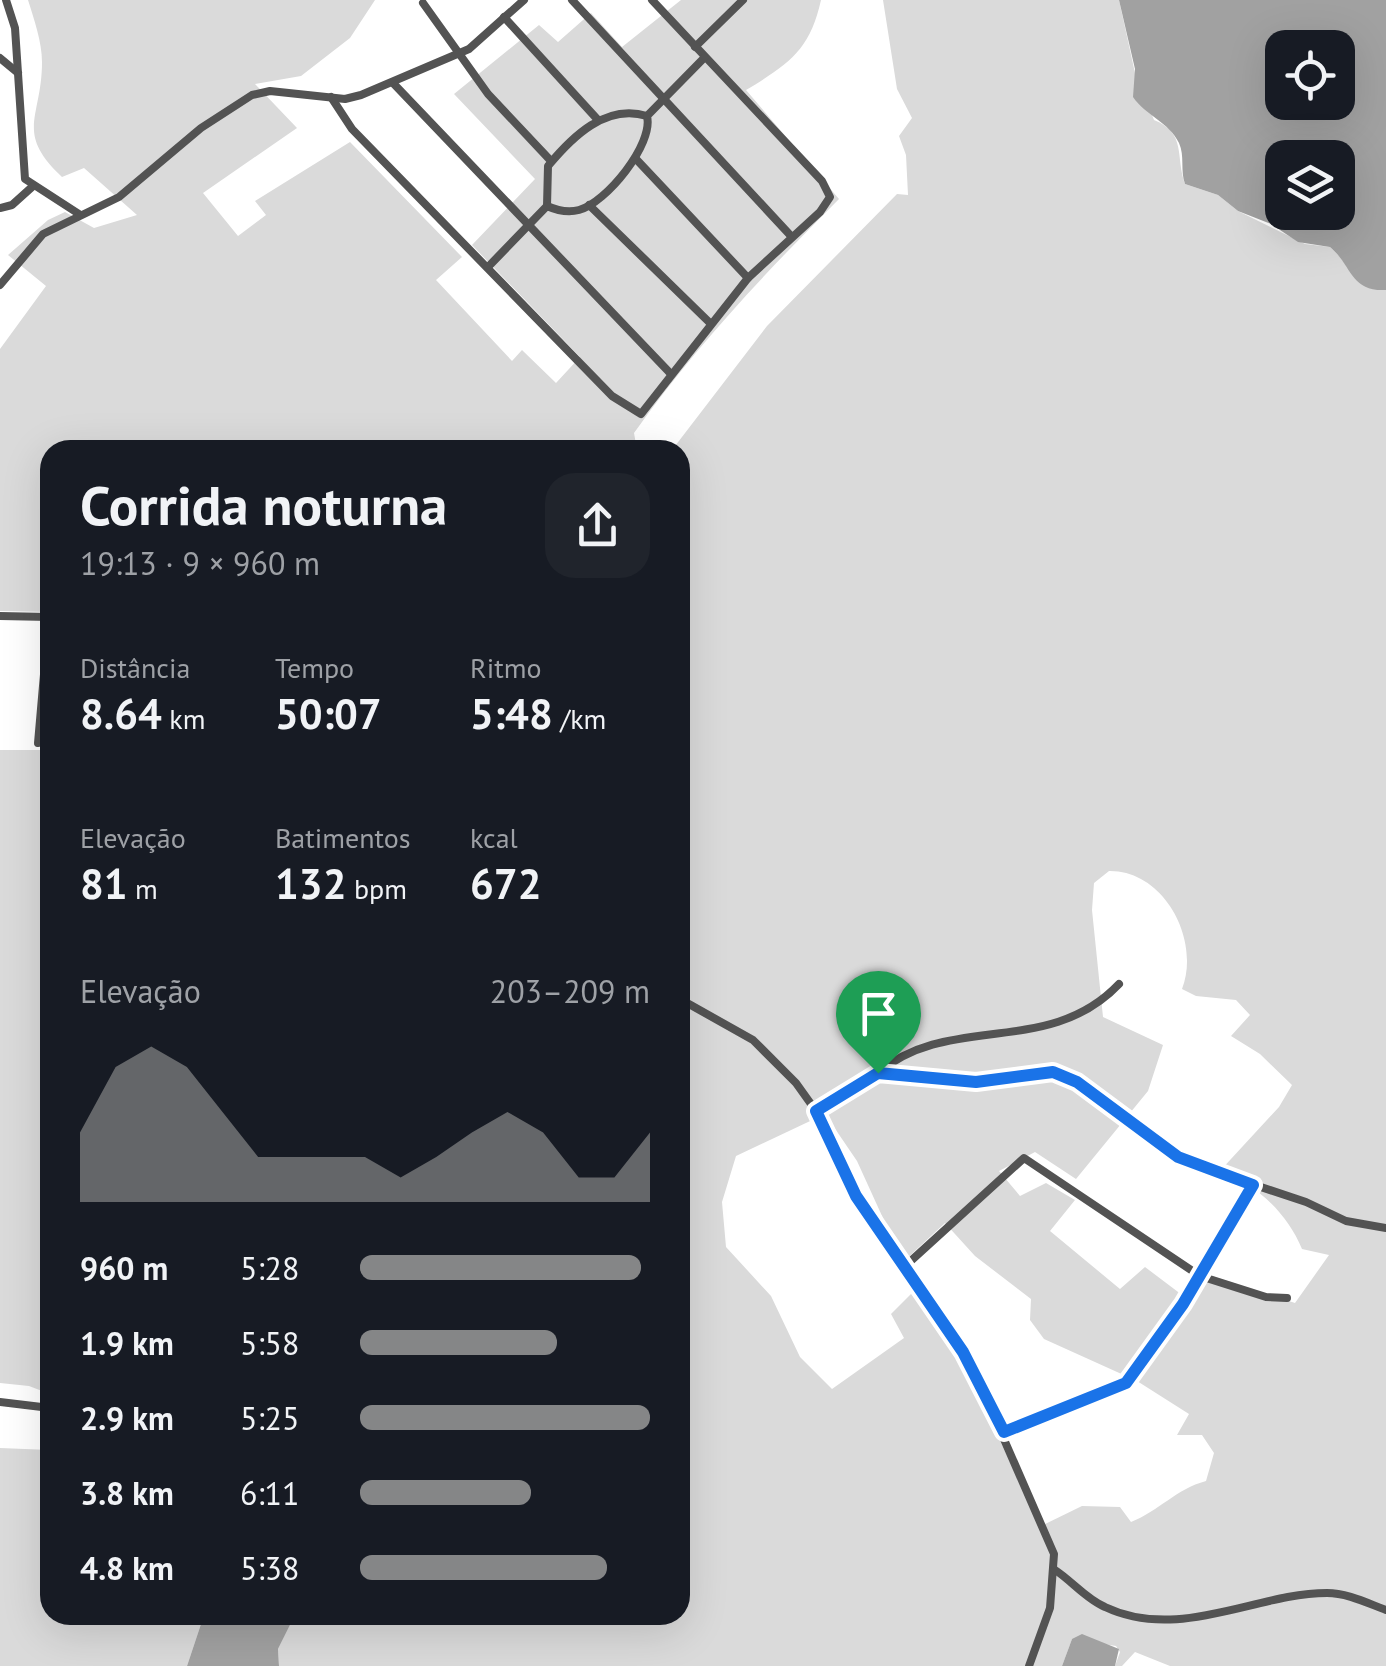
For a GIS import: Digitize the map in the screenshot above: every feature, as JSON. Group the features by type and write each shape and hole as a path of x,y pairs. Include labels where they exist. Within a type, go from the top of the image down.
{"street":[{"path":"6,0 14,21 23,175 32,187 80,214"},
{"path":"0,286 35,240 120,197 200,128 258,92 354,98 458,55 524,0"},
{"path":"572,0 791,236"},
{"path":"331,97 352,128 626,409 647,411 670,373 710,323 748,278 820,212 830,192 652,0"},
{"path":"695,47 742,0"},
{"path":"424,3 498,106 552,162"},
{"path":"504,18 598,120"},
{"path":"0,58 18,72"},
{"path":"547,206 574,211 590,205 636,159 646,142 647,116 704,58"},
{"path":"393,82 670,373"},
{"path":"547,206 544,179 552,162 598,120 632,113 647,116"},
{"path":"636,159 748,278"},
{"path":"0,208 12,204 32,187"},
{"path":"590,205 710,323"},
{"path":"488,267 547,206"},
{"path":"0,616 40,617"},
{"path":"38,743 40,722"},
{"path":"816,1111 931,1045 1036,1030 1073,1020 1119,984"},
{"path":"690,1005 763,1048 816,1111 856,1196 963,1352 1004,1432 1054,1554 1050,1608 1029,1666"},
{"path":"878,1073 976,1082 1059,1074 1077,1082 1178,1157 1306,1202 1346,1221 1386,1228"},
{"path":"903,1268 1024,1158 1200,1276 1266,1298 1287,1298"},
{"path":"1004,1432 1126,1383 1200,1276 1253,1185"},
{"path":"0,1402 40,1407"},
{"path":"1055,1570 1108,1608 1158,1619 1209,1615 1322,1592 1343,1594 1386,1610"}],"shaded area":[{"path":"28,0 375,0 350,38 301,76 255,84 297,128 203,193 238,236 266,215 255,201 350,142 462,257 436,280 512,361 522,350 556,383 580,357 472,245 535,179 454,94 539,25 558,42 591,13 622,47 681,0 821,0 811,32 796,54 746,90 839,199 706,341 634,433 635,440 40,440 40,612 0,611 0,349 46,286 8,255 48,220 65,212 94,228 137,215 84,168 62,177 39,148 34,124 42,54"},
{"path":"883,0 1119,0 1135,73 1154,120 1176,139 1185,184 1218,195 1265,224 1265,230 1277,230 1305,244 1330,247 1360,281 1386,290 1386,1666 1170,1666 1135,1652 1122,1666 1115,1666 1120,1652 1116,1646 1072,1639 1062,1666 279,1666 278,1649 290,1625 690,1625 690,440 680,440 767,326 897,194 908,195 906,155 899,136 912,118 897,89","holes":["1109,871 1146,882 1161,895 1182,930 1187,970 1182,989 1196,996 1236,1000 1250,1015 1231,1036 1260,1054 1292,1085 1279,1107 1219,1172 1269,1201 1288,1223 1302,1249 1329,1255 1295,1303 1209,1275 1190,1301 1145,1267 1120,1289 1050,1231 1075,1200 1046,1183 1020,1196 999,1171 1035,1152 1076,1179 1148,1091 1163,1045 1103,1017 1092,910 1094,883","825,1114 857,1161 903,1262 945,1223 975,1256 1031,1299 1030,1320 1044,1339 1137,1381 1189,1414 1177,1435 1202,1435 1214,1453 1206,1481 1131,1522 1120,1507 1082,1506 1039,1527 967,1377 913,1292 891,1314 904,1338 832,1389 800,1357 771,1296 726,1247 722,1202 736,1156"]},
{"path":"1119,0 1386,0 1386,290 1358,282 1330,247 1298,242 1280,230 1355,230 1355,140 1265,140 1265,222 1238,211 1218,195 1185,184 1181,148 1175,136 1133,97 1135,69"},
{"path":"0,750 40,750 40,1390 0,1383"},
{"path":"0,1448 40,1450 40,1625 201,1625 187,1666 0,1666"},
{"path":"201,1625 290,1625 278,1649 279,1666 187,1666"},
{"path":"1082,1634 1119,1649 1115,1666 1062,1666 1072,1639"}],"route":[{"path":"878,1073 976,1082 1035,1073 1059,1074 1077,1082 1178,1157 1212,1173 1253,1185 1183,1304 1126,1383 1004,1432 963,1352 856,1196 816,1111 878,1073"}]}
